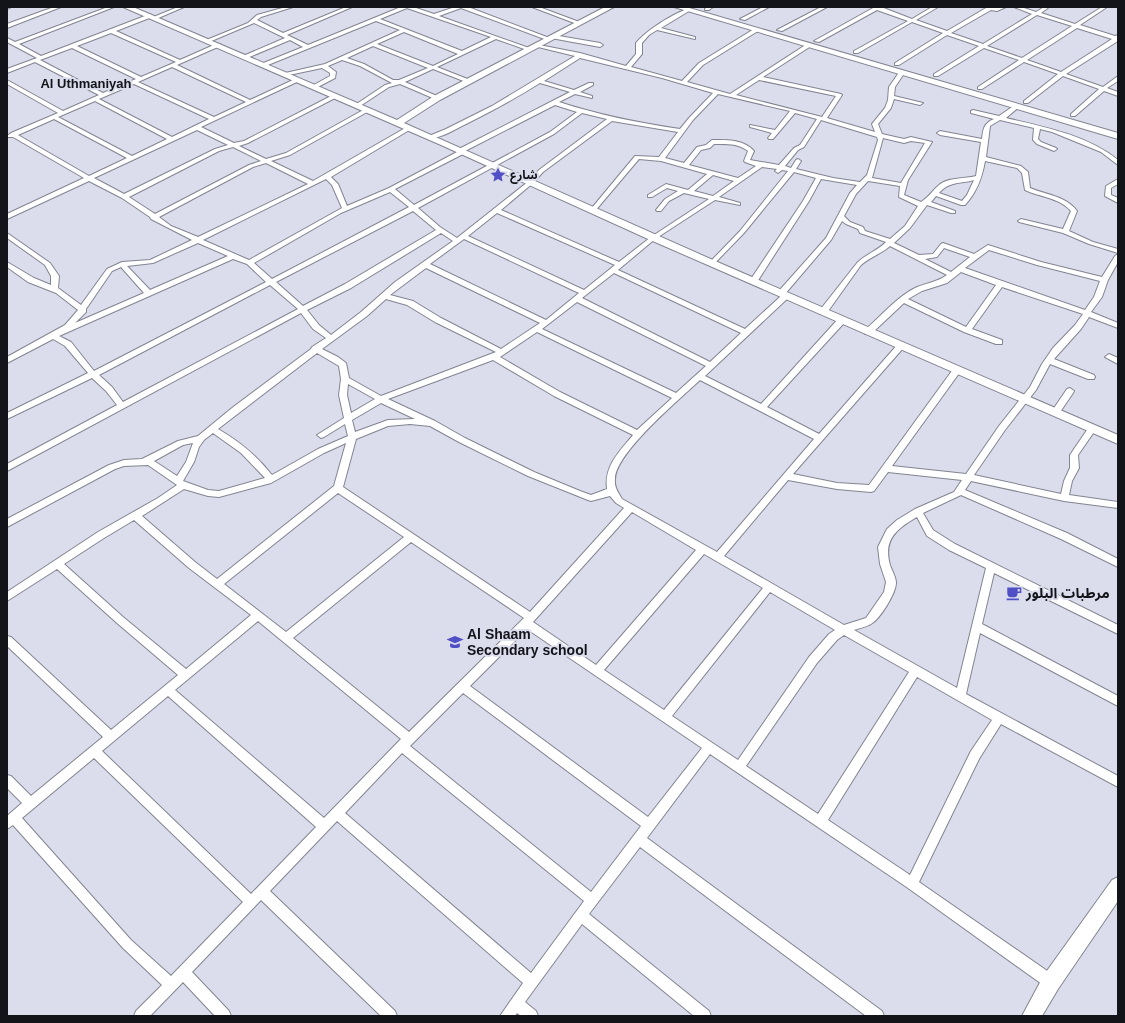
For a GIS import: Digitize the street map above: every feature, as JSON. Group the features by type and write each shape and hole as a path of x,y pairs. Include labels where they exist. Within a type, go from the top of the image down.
{"street":[{"path":"7,26 59,7"},
{"path":"10,42 112,7"},
{"path":"127,7 431,137 490,166 531,182 653,238 1118,440"},
{"path":"7,71 112,31 182,7"},
{"path":"207,41 254,21 259,16 290,7"},
{"path":"283,35 350,7"},
{"path":"263,65 406,7 496,37 533,47 628,67 881,136 929,142 905,180 901,196 953,212"},
{"path":"434,16 461,7 551,38 600,45"},
{"path":"534,7 579,23"},
{"path":"398,123 437,98 468,81 610,7"},
{"path":"678,7 809,45 872,60 897,64 1118,128"},
{"path":"742,19 767,7"},
{"path":"780,30 825,7"},
{"path":"817,41 877,7 1118,94"},
{"path":"856,52 936,7"},
{"path":"897,64 989,8 999,9 1004,7"},
{"path":"1016,7 1117,38"},
{"path":"936,76 1047,7"},
{"path":"980,88 1105,7"},
{"path":"706,8 856,52 902,72 1118,136"},
{"path":"628,67 639,54 639,43 642,39 655,28 687,10"},
{"path":"376,19 461,53"},
{"path":"254,21 308,47"},
{"path":"655,28 693,38"},
{"path":"284,74 323,66 374,45 405,30"},
{"path":"684,82 701,64 756,30"},
{"path":"112,31 180,62"},
{"path":"357,106 387,86 400,82 496,37"},
{"path":"245,57 290,38"},
{"path":"1026,102 1062,74 1117,38"},
{"path":"10,42 41,58"},
{"path":"10,136 218,45"},
{"path":"374,45 468,81"},
{"path":"732,95 809,45"},
{"path":"73,46 141,79"},
{"path":"431,137 443,134 483,114 580,56"},
{"path":"341,58 362,65 392,81 400,82 437,98"},
{"path":"35,60 103,95"},
{"path":"172,65 250,102"},
{"path":"314,87 334,77 333,72 323,66"},
{"path":"902,72 892,87 888,108 875,124 882,140 870,176 853,193 834,232 783,295 638,434 616,462 610,478 612,491 618,501 998,718 1118,782"},
{"path":"759,78 839,95 802,146 796,149 779,169"},
{"path":"1074,115 1103,89 1118,78"},
{"path":"7,217 297,80"},
{"path":"540,81 573,93 590,97"},
{"path":"7,82 63,113"},
{"path":"134,82 212,120"},
{"path":"248,263 345,209 391,189 591,84"},
{"path":"661,160 680,131 717,92"},
{"path":"124,197 217,150 246,142 335,96"},
{"path":"891,97 920,103"},
{"path":"95,99 172,139"},
{"path":"555,103 580,112 611,119 680,131"},
{"path":"934,193 963,204 971,196 979,177 987,126 1016,106"},
{"path":"153,218 251,166 288,154 367,110"},
{"path":"772,138 793,111"},
{"path":"7,416 93,374 413,208 552,133 580,112"},
{"path":"973,112 1059,132 1103,151 1118,163"},
{"path":"54,117 131,158"},
{"path":"7,597 100,535 161,500 180,483 190,462 193,450 201,438 316,349 364,314 398,284 458,241 531,182 541,170 611,119"},
{"path":"1059,132 1067,121"},
{"path":"752,126 777,132"},
{"path":"1037,127 1034,139 1038,143 1054,149"},
{"path":"196,128 312,184"},
{"path":"7,360 68,327 83,310 100,281 109,270 122,264 151,262 198,240 312,184 409,128"},
{"path":"940,133 985,141"},
{"path":"10,136 124,197 153,218 186,236 198,240 231,257 248,263 303,310 316,327 331,338"},
{"path":"685,166 699,148 708,147 712,142 732,142 748,148 752,152 747,161 818,177 861,184"},
{"path":"593,210 637,157 661,160 738,180"},
{"path":"982,158 1018,167 1025,172 1027,189 1064,202 1071,206 1074,211 1065,232"},
{"path":"712,264 742,232 798,161"},
{"path":"321,435 381,399 497,355 546,323 653,238 713,199 761,165"},
{"path":"659,210 667,200 686,191 712,173"},
{"path":"326,176 335,184 345,209"},
{"path":"753,282 806,201 818,177"},
{"path":"823,312 866,257 879,252 908,227 924,204 942,185 954,181 968,180 979,177"},
{"path":"867,179 903,185"},
{"path":"1118,181 1108,188 1107,194 1118,201"},
{"path":"650,196 666,186 713,199 722,199 738,204"},
{"path":"391,189 441,230 458,241"},
{"path":"496,210 620,265"},
{"path":"842,217 848,223 861,228 862,232 890,242 952,275"},
{"path":"1021,221 1065,232 1092,243 1118,251"},
{"path":"7,468 208,359 348,286 441,230"},
{"path":"7,235 48,264 55,276 54,289"},
{"path":"464,236 585,293"},
{"path":"918,257 935,256 943,245 976,257"},
{"path":"868,332 903,300 919,289 944,282 988,247 1038,264 1104,280"},
{"path":"739,767 813,660 833,638 844,629 869,621 879,609 888,593 891,582 885,564 883,547 890,532 900,522 918,511 959,492 1024,398 1033,388 1049,360 1078,327 1098,296 1104,280 1118,256"},
{"path":"53,336 231,257"},
{"path":"7,264 31,280 59,291 83,310"},
{"path":"122,264 149,294"},
{"path":"426,265 466,283 546,323"},
{"path":"960,269 1086,313 1118,326"},
{"path":"613,270 745,332"},
{"path":"967,330 1000,284"},
{"path":"385,296 410,303 497,355 557,394 638,434"},
{"path":"577,299 711,365"},
{"path":"903,300 967,330 999,342"},
{"path":"761,409 842,320"},
{"path":"537,329 677,397"},
{"path":"53,336 68,344 93,374 109,389 122,406"},
{"path":"718,558 786,476 900,346"},
{"path":"217,584 338,488 352,437 343,395 345,380 343,365 316,349"},
{"path":"1109,358 1118,361"},
{"path":"1049,360 1091,377"},
{"path":"786,476 836,486 871,490 957,370"},
{"path":"699,376 820,438"},
{"path":"345,380 531,474 591,498 604,495 612,491"},
{"path":"1055,413 1070,391"},
{"path":"7,523 112,467 124,463 149,462 163,470 180,483 208,493 219,494 271,480 321,451 388,423 410,421 432,423"},
{"path":"212,429 227,437 253,456 271,480"},
{"path":"1064,498 1069,480 1073,475 1076,466 1074,455 1092,429"},
{"path":"144,462 181,443 201,438"},
{"path":"887,469 968,477 1064,498 1118,506"},
{"path":"338,488 528,620 596,671 912,884 1051,982"},
{"path":"959,492 1064,536 1118,563"},
{"path":"141,1016 405,743 528,620 631,508"},
{"path":"918,511 930,533 952,547 1118,630"},
{"path":"135,515 192,565 286,638 405,743 592,900"},
{"path":"286,638 410,538"},
{"path":"596,671 702,548"},
{"path":"57,564 120,620 186,675"},
{"path":"960,696 991,567"},
{"path":"665,717 769,586"},
{"path":"171,985 127,944 10,821 258,615"},
{"path":"976,626 1118,701"},
{"path":"7,640 111,737"},
{"path":"820,822 916,670"},
{"path":"462,686 649,825"},
{"path":"168,690 324,826"},
{"path":"912,884 976,755 998,718"},
{"path":"507,1016 592,900 709,747"},
{"path":"95,751 251,902"},
{"path":"7,780 31,804"},
{"path":"337,813 532,982"},
{"path":"639,839 877,1016"},
{"path":"1031,1016 1051,982 1118,886"},
{"path":"261,891 390,1016"},
{"path":"581,915 704,1016"},
{"path":"183,972 224,1016"},
{"path":"516,1003 532,1016"}],"place":[{"name":"شارع","path":"498,175"},
{"name":"مرطبات البلور","path":"1014,593"},
{"name":"Al Shaam Secondary school","path":"455,642"}],"district":[{"name":"Al Uthmaniyah","path":"86,83"}]}
